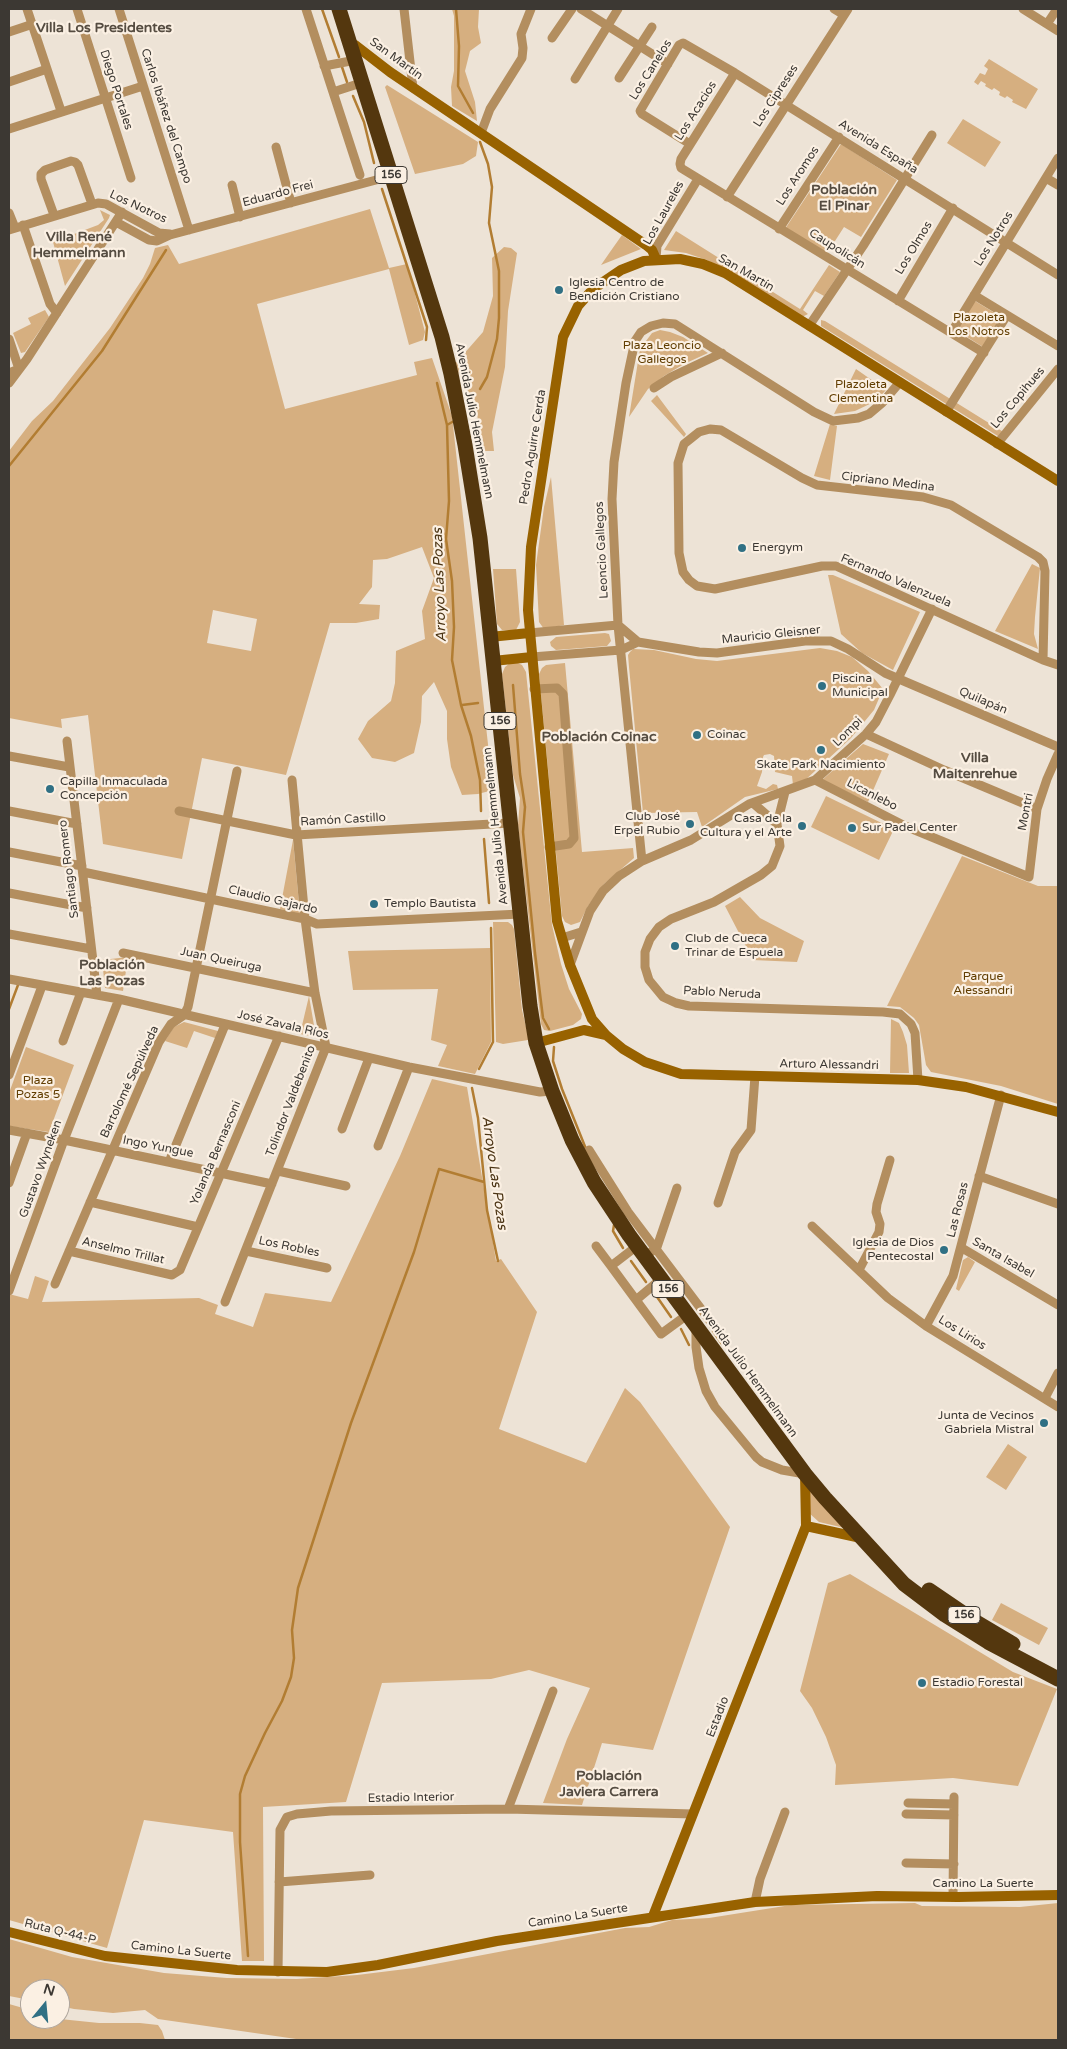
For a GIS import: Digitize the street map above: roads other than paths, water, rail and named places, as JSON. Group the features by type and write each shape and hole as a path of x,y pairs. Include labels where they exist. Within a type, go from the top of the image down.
{"highway":[{"name":"Avenida Julio Hemmelmann","path":"339,9 364,82 442,337 451,374 480,538 530,1006 536,1042 552,1092 572,1140 594,1182 646,1251 661,1279 805,1474 904,1584 945,1615 988,1642 1058,1679"},
{"name":"Avenida Julio Hemmelmann","path":"877,1552 976,1622 1058,1668"}],"street":[{"path":"28,9 61,111"},
{"name":"Diego Portales","path":"77,9 131,178"},
{"name":"Carlos Ibáñez del Campo","path":"120,9 189,230"},
{"path":"306,9 360,175"},
{"path":"404,9 413,88"},
{"path":"481,133 490,109 522,58 523,48 520,34 531,9"},
{"path":"552,38 572,9"},
{"path":"581,9 668,64"},
{"path":"575,79 618,9"},
{"path":"834,9 846,12"},
{"path":"1023,9 1058,31"},
{"path":"1047,24 1058,9"},
{"name":"Los Cipreses","path":"727,197 785,104 846,12"},
{"path":"9,32 32,24"},
{"path":"619,78 652,27"},
{"name":"Avenida España","path":"683,43 839,137 1058,275"},
{"name":"Los Canelos","path":"683,43 679,45 640,112 690,144"},
{"name":"San Martín","path":"354,52 355,45 413,88 646,244 652,250 656,259 680,259 715,268 1058,482"},
{"path":"324,66 354,52"},
{"path":"9,82 47,69"},
{"name":"Los Acacios","path":"680,164 690,144 735,73"},
{"path":"333,92 364,82"},
{"path":"9,129 143,86"},
{"path":"809,326 847,270 932,135"},
{"name":"Los Aromos","path":"779,229 839,137"},
{"path":"276,147 291,203"},
{"name":"Los Notros","path":"950,333 1058,158"},
{"path":"54,215 41,179 41,174 45,170 71,161 75,162 78,166 92,204"},
{"name":"Caupolicán","path":"680,164 681,168 698,179 984,353"},
{"name":"Eduardo Frei","path":"170,234 392,176"},
{"path":"1046,178 1058,185"},
{"name":"Los Laureles","path":"656,259 657,246 698,179"},
{"path":"232,185 240,217"},
{"name":"Los Notros","path":"16,228 54,215 102,203 160,233 170,234"},
{"name":"Los Olmos","path":"898,301 953,208"},
{"path":"9,383 122,212"},
{"path":"9,213 50,304 57,313"},
{"name":"Los Notros","path":"116,222 149,240 157,241 170,234"},
{"name":"Pedro Aguirre Cerda","path":"570,965 556,921 529,633 528,578 530,548 563,337 578,306 602,282 621,270 656,259"},
{"path":"974,295 1058,346"},
{"path":"946,412 1007,316"},
{"name":"Leoncio Gallegos","path":"642,861 618,625 612,499 614,462 633,347 638,337 646,329 656,324 668,323 685,330 814,412 833,421 858,418 870,414 900,382"},
{"path":"9,339 19,369"},
{"path":"654,388 679,373 722,353"},
{"path":"9,373 19,369"},
{"name":"Los Copihues","path":"996,444 1058,369"},
{"name":"Cipriano Medina","path":"691,437 699,432 710,429 727,432 784,468 817,485 923,497 951,505 1038,557 1043,562 1045,571 1043,660"},
{"name":"Fernando Valenzuela","path":"691,437 681,450 678,463 679,553 683,572 692,583 703,588 715,589 822,566 836,566 1043,660 1058,665"},
{"name":"Lompi","path":"753,803 815,780 866,734 876,722 932,609"},
{"path":"490,637 618,625 638,642 621,650 493,661"},
{"name":"Mauricio Gleisner","path":"638,642 717,653 805,641 831,641 898,679"},
{"name":"Quilapán","path":"898,679 1058,747"},
{"path":"534,689 557,688 563,694 574,838 569,844 549,847"},
{"path":"866,734 944,770 1037,809"},
{"name":"Santiago Romero","path":"67,740 97,995"},
{"name":"Montri","path":"1029,877 1037,809 1046,779 1058,754"},
{"path":"9,756 69,767"},
{"name":"Bartolomé Sepúlveda","path":"55,1284 159,1042 171,1024 184,1015 190,999 238,771"},
{"name":"Tolindor Valdebenito","path":"225,1302 326,1047 315,993 305,919 292,780"},
{"name":"Licanlebo","path":"815,780 905,826 1029,877"},
{"name":"Pablo Neruda","path":"785,792 777,824 780,846 776,859 767,871 714,902 671,919 654,933 647,945 645,960 649,980 663,997 689,1006 873,1011 900,1014 911,1024 915,1033 918,1080"},
{"path":"570,965 590,911 603,891 619,876 642,861 691,840 753,803 777,824"},
{"path":"9,811 77,824"},
{"name":"Ramón Castillo","path":"179,811 296,835 510,823"},
{"name":"Claudio Gajardo","path":"9,852 305,919 317,924 520,914"},
{"path":"9,893 87,908"},
{"path":"562,938 581,932"},
{"path":"9,934 91,950"},
{"name":"Juan Queiruga","path":"123,953 315,993"},
{"name":"Arturo Alessandri","path":"570,965 592,1019 606,1035 634,1056 669,1072 681,1074 918,1080 966,1087 1058,1112"},
{"name":"José Zavala Ríos","path":"9,979 119,999 410,1067 540,1092 552,1092"},
{"path":"9,1075 42,986"},
{"path":"63,1041 81,992"},
{"name":"Gustavo Wyneken","path":"9,1292 13,1267 119,999"},
{"path":"584,1030 592,1019"},
{"path":"169,1162 226,1024"},
{"name":"Arturo Alessandri","path":"536,1042 584,1030 606,1035"},
{"name":"Yolanda Bernasconi","path":"172,1274 180,1270 279,1036"},
{"path":"342,1129 369,1058"},
{"path":"378,1146 410,1067"},
{"path":"718,1203 735,1152 751,1130 755,1076"},
{"name":"Las Rosas","path":"926,1326 953,1276 962,1248 1001,1095"},
{"name":"Ingo Yungue","path":"9,1130 222,1172 272,1184"},
{"path":"9,1183 27,1133"},
{"path":"590,1150 646,1251 717,1330"},
{"path":"859,1270 879,1232 880,1224 876,1212 877,1204 890,1160"},
{"path":"278,1171 346,1186"},
{"path":"979,1176 1058,1204"},
{"path":"611,1266 657,1247 676,1188"},
{"path":"90,1202 198,1227"},
{"name":"Los Lirios","path":"812,1226 888,1298 926,1326 1058,1407"},
{"path":"596,1246 661,1334 692,1320 699,1368 706,1391 715,1407 756,1457 762,1462 782,1470 805,1474"},
{"name":"Santa Isabel","path":"962,1248 1058,1305"},
{"name":"Anselmo Trillat","path":"69,1251 172,1274"},
{"name":"Los Robles","path":"246,1251 327,1268"},
{"path":"636,1300 661,1279"},
{"path":"1044,1398 1058,1372"},
{"name":"Estadio","path":"652,1916 806,1526 805,1474"},
{"path":"806,1526 864,1539"},
{"path":"508,1810 553,1691"},
{"path":"908,1803 954,1801 953,1897"},
{"name":"Estadio Interior","path":"278,1972 280,1830 287,1817 297,1814 330,1812 508,1810 693,1814"},
{"path":"755,1902 760,1879 786,1812"},
{"path":"906,1814 954,1815"},
{"path":"906,1863 954,1864"},
{"path":"279,1882 370,1875"},
{"name":"Camino La Suerte","path":"105,1956 237,1970 327,1972 378,1965 497,1941 652,1916 755,1902 877,1896 1058,1895"},
{"name":"Ruta Q-44-P","path":"9,1932 105,1956"}],"waterway":[{"path":"322,9 339,57"},
{"name":"Arroyo Las Pozas","path":"456,9 459,46 458,86 473,113"},
{"path":"342,67 347,82"},
{"path":"353,96 364,122 374,163"},
{"name":"Arroyo Las Pozas","path":"480,142 488,164 492,187 489,223 499,271 499,318 497,339 487,377 480,389"},
{"path":"382,189 427,327 426,340"},
{"path":"9,466 102,351 166,250"},
{"path":"437,383 447,425"},
{"name":"Arroyo Las Pozas","path":"454,421 447,425 449,501 446,539 452,581 454,627 452,660 480,780 481,811"},
{"path":"513,685 520,774 525,807 523,832 535,953 543,1018 549,1029"},
{"path":"462,705 478,703"},
{"name":"Arroyo Las Pozas","path":"484,839 489,903"},
{"name":"Arroyo Las Pozas","path":"479,1069 493,1042 491,928"},
{"path":"9,1009 18,985"},
{"path":"554,1047 553,1061 586,1149"},
{"name":"Arroyo Las Pozas","path":"472,1088 478,1118 487,1210 498,1261"},
{"path":"248,1956 240,1842 240,1794 245,1776 282,1701 291,1677 294,1658 292,1630 298,1588 351,1423 414,1252 439,1169 484,1182"},
{"path":"614,1225 613,1231 623,1248"},
{"path":"631,1261 646,1282"},
{"path":"655,1294 671,1317"},
{"path":"681,1329 689,1345"},
{"path":"713,1331 722,1344"}],"place":[{"name":"Iglesia Centro de Bendición Cristiano","path":"559,290"},
{"name":"Energym","path":"742,548"},
{"name":"Piscina Municipal","path":"822,686"},
{"name":"Coinac","path":"697,735"},
{"name":"Skate Park Nacimiento","path":"821,750"},
{"name":"Capilla Inmaculada Concepción","path":"50,789"},
{"name":"Club José Erpel Rubio","path":"690,824"},
{"name":"Casa de la Cultura y el Arte","path":"802,826"},
{"name":"Sur Padel Center","path":"852,828"},
{"name":"Templo Bautista","path":"374,904"},
{"name":"Club de Cueca Trinar de Espuela","path":"675,946"},
{"name":"Iglesia de Dios Pentecostal","path":"944,1250"},
{"name":"Junta de Vecinos Gabriela Mistral","path":"1044,1423"},
{"name":"Estadio Forestal","path":"922,1683"}],"district":[{"name":"Villa Los Presidentes","path":"104,28"},
{"name":"Población El Pinar","path":"844,198"},
{"name":"Villa René Hemmelmann","path":"79,246"},
{"name":"Población Coinac","path":"599,737"},
{"name":"Villa Maitenrehue","path":"975,766"},
{"name":"Población Las Pozas","path":"112,974"},
{"name":"Población Javiera Carrera","path":"609,1784"}],"park label":[{"name":"Plazoleta Los Notros","path":"979,325"},
{"name":"Plaza Leoncio Gallegos","path":"662,353"},
{"name":"Plazoleta Clementina","path":"861,392"},
{"name":"Parque Alessandri","path":"983,984"},
{"name":"Plaza Pozas 5","path":"38,1088"}]}
